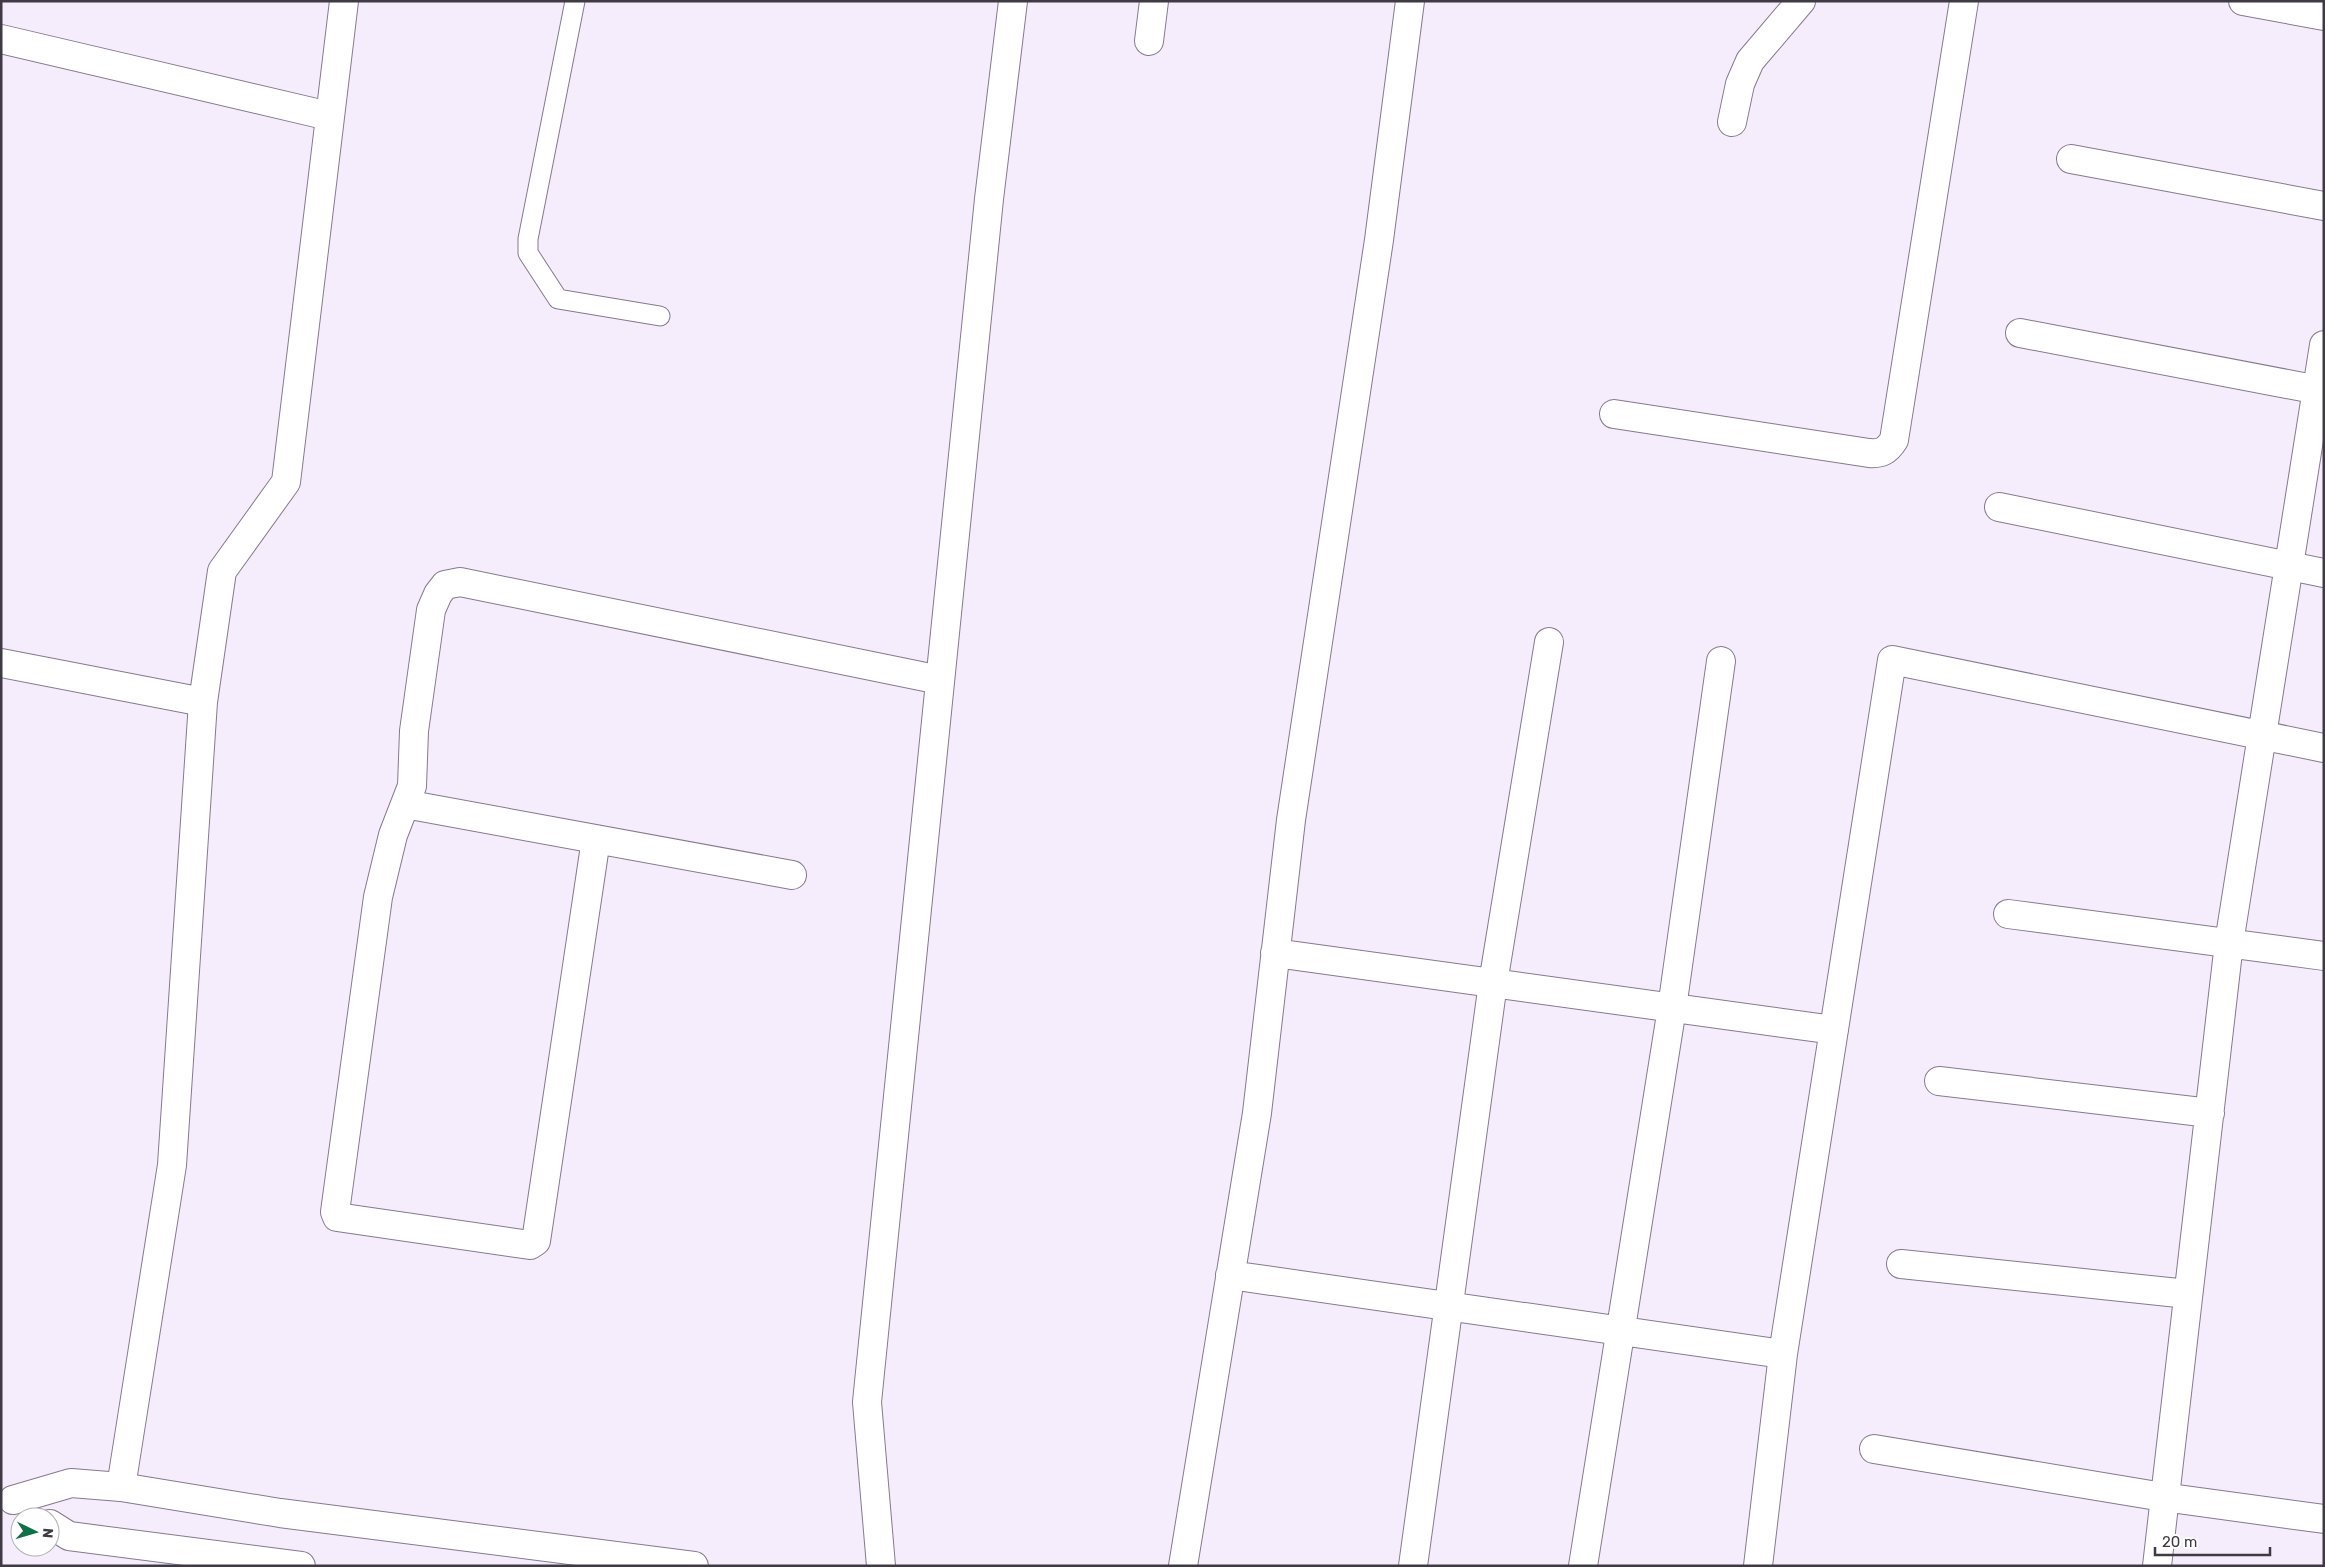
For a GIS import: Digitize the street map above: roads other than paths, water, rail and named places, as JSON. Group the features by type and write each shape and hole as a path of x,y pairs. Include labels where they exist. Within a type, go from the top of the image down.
{"street":[{"path":"121,1488 172,1164 203,702 222,571 286,482 344,1"},
{"path":"882,1566 867,1402 989,199 1013,1"},
{"path":"1149,41 1154,1"},
{"path":"1183,1566 1256,1113 1291,820 1379,240 1410,1"},
{"path":"1732,122 1740,84 1750,61 1801,1"},
{"path":"1614,414 1869,453 1880,454 1889,448 1894,440 1964,1"},
{"path":"2243,1 2324,16"},
{"path":"1,39 329,116"},
{"path":"2071,159 2324,206"},
{"path":"2020,333 2320,390"},
{"path":"2156,1566 2229,943 2289,567 2320,390 2324,345"},
{"path":"1999,507 2324,573"},
{"path":"596,839 538,1231 534,1244 530,1245 337,1217 335,1212 378,897 393,835 412,786 414,731 431,610 438,594 445,585 460,582 940,680"},
{"path":"1414,1566 1493,984 1549,642"},
{"path":"1758,1566 1783,1354 1892,660 2324,748"},
{"path":"1583,1566 1672,1008 1721,662"},
{"path":"1,664 203,702"},
{"path":"405,804 792,875"},
{"path":"2008,914 2324,956"},
{"path":"1275,954 1834,1030"},
{"path":"1939,1081 2210,1113"},
{"path":"1901,1264 2188,1294"},
{"path":"1230,1275 1783,1354"},
{"path":"1874,1449 2163,1497 2324,1519"},
{"path":"7,1498 72,1483 121,1488 280,1513 694,1566"},
{"path":"7,1498 22,1507"},
{"path":"60,1530 69,1536 301,1566"}],"lane":[{"path":"576,1 528,239 528,253 558,299 660,316"}]}
